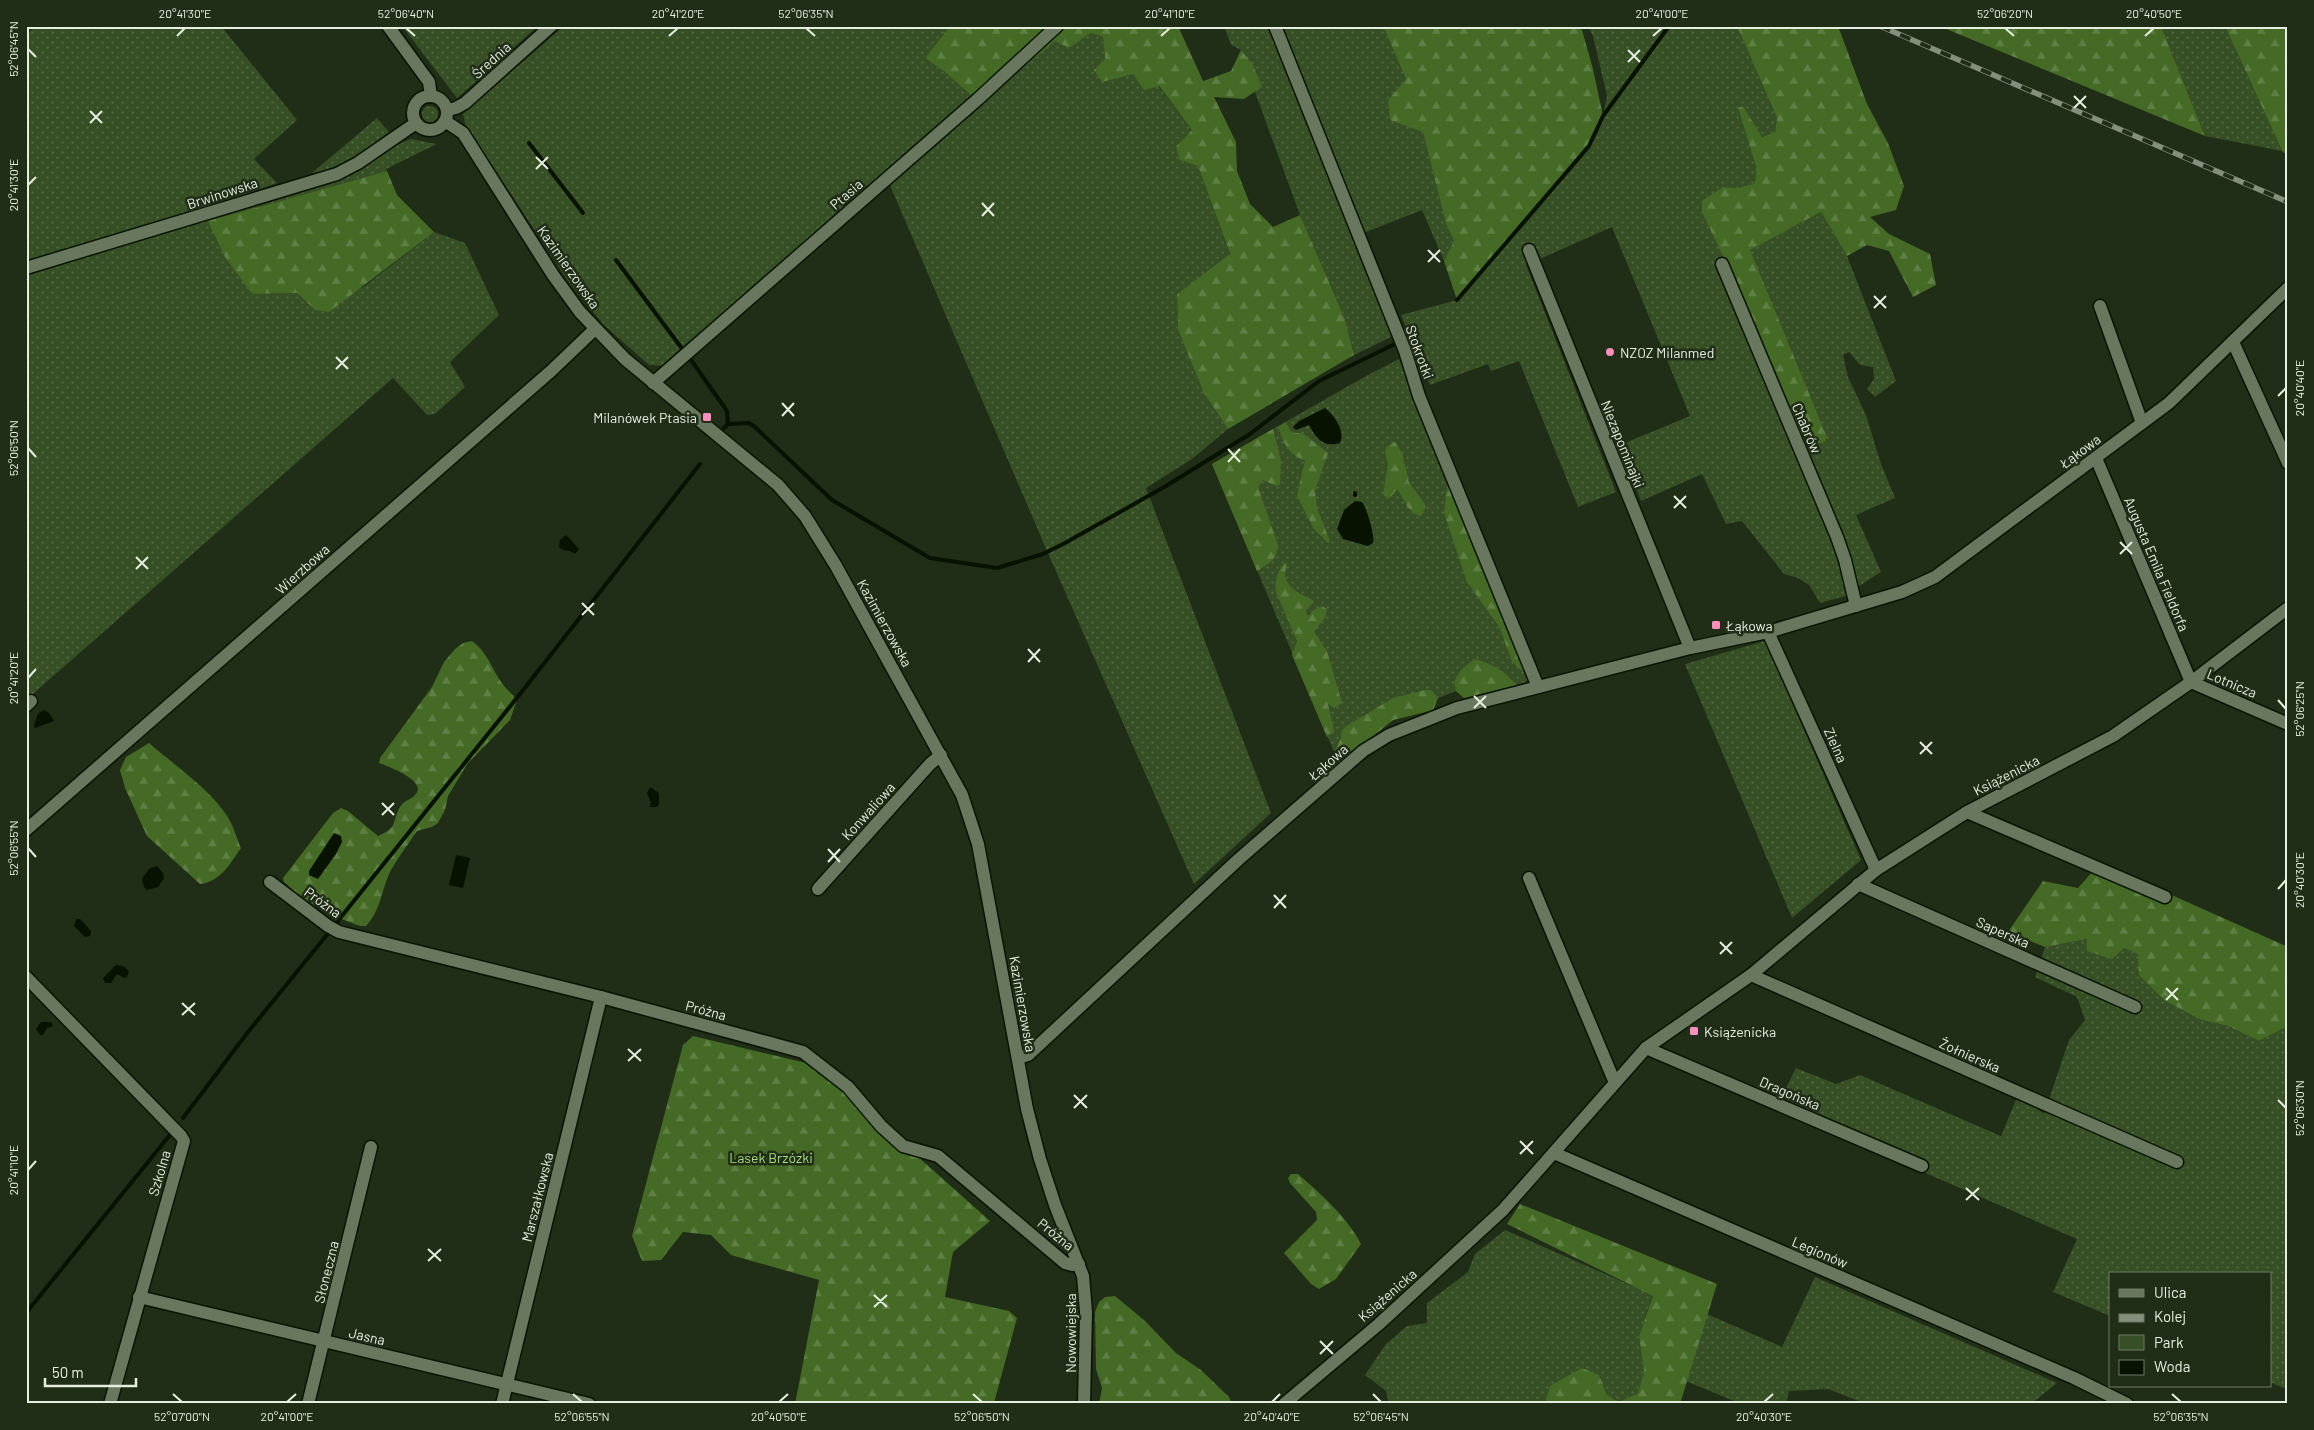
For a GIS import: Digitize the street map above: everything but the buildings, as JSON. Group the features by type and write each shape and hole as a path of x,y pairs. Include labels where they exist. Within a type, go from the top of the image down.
{"street":[{"path":"388,26 429,82 431,96"},
{"name":"Średnia","path":"446,115 465,103 551,26"},
{"name":"Ptasia","path":"653,383 978,99 1057,26"},
{"name":"Stokrotki","path":"1274,26 1405,351 1419,396 1538,686"},
{"path":"431,96 441,100 446,115 442,126 432,130 420,128 413,118 415,105 424,97 431,96"},
{"name":"Kazimierzowska","path":"446,115 463,133 557,281 595,329 653,383 778,485 805,516 831,558 941,756 962,795 978,844 1027,1109 1045,1176 1079,1264"},
{"name":"Brwinowska","path":"26,268 337,174 358,163 416,123"},
{"name":"Niezapominajki","path":"1529,250 1690,648"},
{"name":"Chabrów","path":"1722,264 1837,537 1845,560 1856,606"},
{"name":"Łąkowa","path":"1018,1058 1028,1055 1239,859 1363,751 1389,735 1457,708 1690,648 1768,632 1902,592 1935,578 2169,402 2288,288"},
{"path":"2100,306 2142,423"},
{"name":"Wierzbowa","path":"26,830 550,371 595,329"},
{"path":"2233,342 2288,463"},
{"name":"Augusta Emila Fieldorfa","path":"2096,458 2191,682"},
{"name":"Książenicka","path":"1284,1404 1379,1324 1503,1210 1646,1048 1751,976 1876,870 1967,812 2113,736 2191,682 2288,608"},
{"name":"Zielna","path":"1768,632 1876,870"},
{"name":"Lotnicza","path":"2191,682 2288,724"},
{"name":"Konwaliowa","path":"818,889 930,764 941,756"},
{"path":"1967,812 2165,897"},
{"path":"1528,878 1615,1083"},
{"name":"Próżna","path":"270,882 328,926 339,932 601,997 803,1052 848,1087 881,1126 903,1146 938,1156 1065,1262 1072,1265 1079,1264"},
{"name":"Saperska","path":"1858,884 2135,1006"},
{"name":"Żołnierska","path":"1751,976 2177,1162"},
{"name":"Szkolna","path":"26,978 184,1141 110,1404"},
{"name":"Marszałkowska","path":"502,1404 601,997"},
{"name":"Dragońska","path":"1646,1048 1922,1166"},
{"name":"Słoneczna","path":"308,1404 371,1147"},
{"name":"Legionów","path":"1554,1153 2074,1378 2127,1404"},
{"name":"Nowowiejska","path":"1079,1264 1085,1293 1084,1404"},
{"name":"Jasna","path":"139,1297 588,1404"}],"green space":[{"path":"36,26 221,26 297,120 254,159 277,183 191,213 26,261 26,35"},
{"path":"402,26 538,26 457,98"},
{"path":"564,26 950,26 925,58 945,72 1055,40 1069,48 1091,33 1103,37 1105,59 1158,86 1192,130 1176,146 1198,166 1230,255 1177,294 1178,330 1204,393 1228,429 1192,459 1146,488 1271,813 1194,884 1044,544 889,183 665,366 649,365 604,325 568,281 465,124 463,114"},
{"path":"950,26 1178,26 1203,81 1231,71 1241,50 1253,65 1262,87 1244,99 1214,97 1236,142 1237,171 1250,204 1273,227 1300,215 1345,319 1354,355 1228,429 1204,393 1178,330 1177,294 1230,254 1198,166 1180,160 1176,146 1192,130 1159,86 1144,90 1133,74 1102,82 1094,70 1105,59 1103,37 1091,33 1069,48 1055,41 980,103 945,72 925,58"},
{"path":"1224,26 1383,26 1406,79 1388,100 1423,131 1446,224 1454,241 1444,261 1422,210 1366,232 1355,240 1393,336 1354,355 1345,319 1300,215 1255,92 1262,87 1241,50 1231,45"},
{"path":"1383,26 1573,26 1582,30 1593,69 1603,116 1589,146 1457,300 1444,261 1454,241 1446,224 1423,132 1390,120 1388,100 1406,79"},
{"path":"1588,26 1737,26 1777,118 1775,132 1762,137 1743,106 1738,108 1756,167 1755,183 1738,188 1723,187 1723,258 1755,323 1787,400 1827,437 1749,250 1821,212 1847,256 1896,381 1875,397 1867,389 1874,379 1873,367 1860,365 1849,352 1843,355 1848,377 1866,415 1881,464 1895,498 1856,515 1881,572 1859,586 1860,592 1820,603 1809,585 1798,578 1784,574 1742,521 1726,524 1702,474 1641,501 1620,445 1690,416 1612,227 1526,265 1616,492 1578,507 1519,361 1491,371 1488,364 1430,385 1401,315 1457,300 1603,116 1607,96 1593,36"},
{"path":"1737,26 1838,26 1867,104 1888,143 1904,186 1896,210 1870,217 1889,234 1930,254 1936,285 1913,297 1889,251 1867,245 1847,256 1821,212 1750,250 1827,437 1824,443 1813,443 1787,400 1755,323 1702,212 1702,201 1723,187 1738,188 1755,183 1756,167 1738,108 1743,106 1762,137 1775,132 1777,118"},
{"path":"1939,26 2161,26 2205,136"},
{"path":"2161,26 2225,26 2282,151 2205,136"},
{"path":"2225,26 2288,26 2288,156 2282,151"},
{"path":"427,106 433,106 438,111 436,120 427,122 422,117 422,111"},
{"path":"377,118 389,132 343,163 312,173"},
{"path":"411,139 437,144 386,169 387,171 209,221 252,294 297,293 315,310 365,286 434,232 465,243 499,315 450,362 465,387 435,414 427,415 393,378 26,700 26,273 323,185 363,168 397,145"},
{"path":"387,171 397,195 434,232 329,312 315,310 297,293 252,294 225,257 208,221"},
{"path":"1399,359 1530,676 1526,682 1464,698 1456,691 1438,698 1433,710 1393,720 1343,761 1338,761 1212,464"},
{"path":"1286,422 1291,432 1304,434 1328,453 1315,491 1317,508 1330,541 1328,543 1314,529 1297,496 1305,460 1291,452 1285,443 1278,427"},
{"path":"1273,429 1281,460 1280,485 1276,486 1263,480 1258,487 1278,545 1274,558 1269,564 1257,571 1212,464"},
{"path":"1395,442 1402,453 1409,482 1426,506 1421,516 1416,515 1409,509 1397,489 1387,499 1383,494 1388,465 1385,452 1386,447"},
{"path":"1450,484 1530,676 1517,667 1511,659 1500,628 1467,582 1444,513 1446,492"},
{"path":"1287,562 1285,574 1289,584 1296,591 1314,601 1306,610 1307,615 1310,615 1312,611 1322,606 1327,609 1325,618 1314,632 1327,651 1342,703 1334,708 1328,704 1334,731 1327,737 1292,655 1297,641 1276,592 1277,575 1281,567"},
{"path":"472,641 484,653 501,682 517,700 510,720 468,763 448,796 445,810 438,823 432,827 417,831 391,870 375,913 366,926 349,922 319,908 293,890 284,882 283,878 333,813 341,808 348,811 378,836 392,827 400,807 413,797 418,790 412,780 405,775 379,763 380,758 432,687 444,662 463,643"},
{"path":"1765,641 1861,860 1792,918 1685,664"},
{"path":"1474,659 1497,668 1517,685 1464,698 1456,691 1454,682 1460,671"},
{"path":"1431,690 1438,698 1433,710 1393,720 1342,761 1338,761 1334,753 1341,738 1341,732 1345,727 1393,698"},
{"path":"149,743 209,794 228,817 232,826 241,848 224,871 207,883 200,884 147,836 125,788 120,770 126,757"},
{"path":"2100,863 2288,947 2288,1026 2259,1041 2228,1026 2202,1020 2164,1000 2139,975 2138,954 2124,948 2112,959 2087,951 2087,939 2045,947 2008,932 2043,881 2078,888"},
{"path":"2087,939 2087,951 2124,948 2143,952 2202,1020 2228,1026 2259,1041 2288,1026 2288,1390 2272,1383 2272,1272 2109,1272 2109,1316 2053,1292 2077,1239 1776,1108 1796,1068 1836,1084 1860,1075 2001,1136 2018,1095 2044,1114 2069,1040 2085,1020 2077,997 2035,977 2045,947"},
{"name":"Lasek Brzózki","path":"693,1036 815,1065 990,1221 953,1252 945,1297 1009,1311 1017,1318 994,1403 795,1404 819,1280 731,1255 711,1235 683,1232 661,1260 642,1261 632,1236 683,1045"},
{"path":"1291,1174 1298,1174 1341,1215 1361,1244 1336,1279 1319,1289 1311,1284 1284,1253 1317,1220 1316,1212 1290,1183 1288,1178"},
{"path":"1520,1204 1717,1284 1680,1404 1545,1404 1550,1386 1582,1368 1599,1375 1607,1395 1619,1402 1638,1393 1644,1371 1639,1336 1653,1296 1507,1224"},
{"path":"1505,1230 1653,1295 1639,1336 1644,1371 1638,1393 1619,1402 1607,1395 1599,1375 1551,1386 1545,1404 1389,1404 1386,1391 1365,1375 1386,1344 1407,1326 1427,1323 1427,1303 1468,1272 1475,1254"},
{"path":"1815,1277 2057,1383 2031,1404 1866,1404 1828,1389 1789,1391 1786,1404 1741,1404 1686,1381 1707,1314 1782,1347"},
{"path":"1115,1296 1144,1320 1176,1353 1201,1370 1229,1397 1232,1404 1099,1404 1102,1388 1096,1369 1095,1312 1099,1302 1105,1297"}],"water":[{"path":"1325,408 1340,428 1340,443 1329,444 1321,441 1309,425 1296,430 1293,427 1299,421"},
{"path":"1355,501 1362,502 1370,522 1373,543 1368,546 1343,539 1337,529 1344,510"},
{"path":"566,535 579,549 575,554 559,547 560,540"},
{"path":"44,710 49,713 54,721 35,728 34,725 38,714"},
{"path":"650,787 659,793 659,804 657,807 650,807 651,803 647,793"},
{"path":"334,833 341,836 342,842 336,854 318,879 309,875 309,871"},
{"path":"456,855 470,858 463,888 449,885"},
{"path":"157,866 163,873 164,878 158,887 147,890 142,879 149,869"},
{"path":"76,919 80,919 91,931 90,936 85,937 74,926"},
{"path":"116,965 123,966 129,971 127,977 124,978 117,974 111,983 105,983 103,978"},
{"path":"41,1022 51,1022 53,1026 47,1028 43,1035 40,1035 36,1029"}],"waterway":[{"path":"1457,300 1589,146 1603,116 1669,26"},
{"path":"529,143 583,213"},
{"path":"616,260 683,350"},
{"path":"724,428 728,424 749,423 832,500 930,558 997,568 1043,554 1065,543 1166,486 1250,434 1319,381 1395,344"},
{"path":"691,360 727,411 728,424"},
{"path":"337,922 524,689 700,464"},
{"path":"183,1118 248,1032 330,931"},
{"path":"26,1313 169,1136"}],"railway":[{"path":"1880,26 2288,202"}],"place":[{"name":"NZOZ Milanmed","path":"1610,352"},
{"name":"Milanówek Ptasia","path":"707,417"},
{"name":"Łąkowa","path":"1716,625"},
{"name":"Książenicka","path":"1694,1031"}]}
